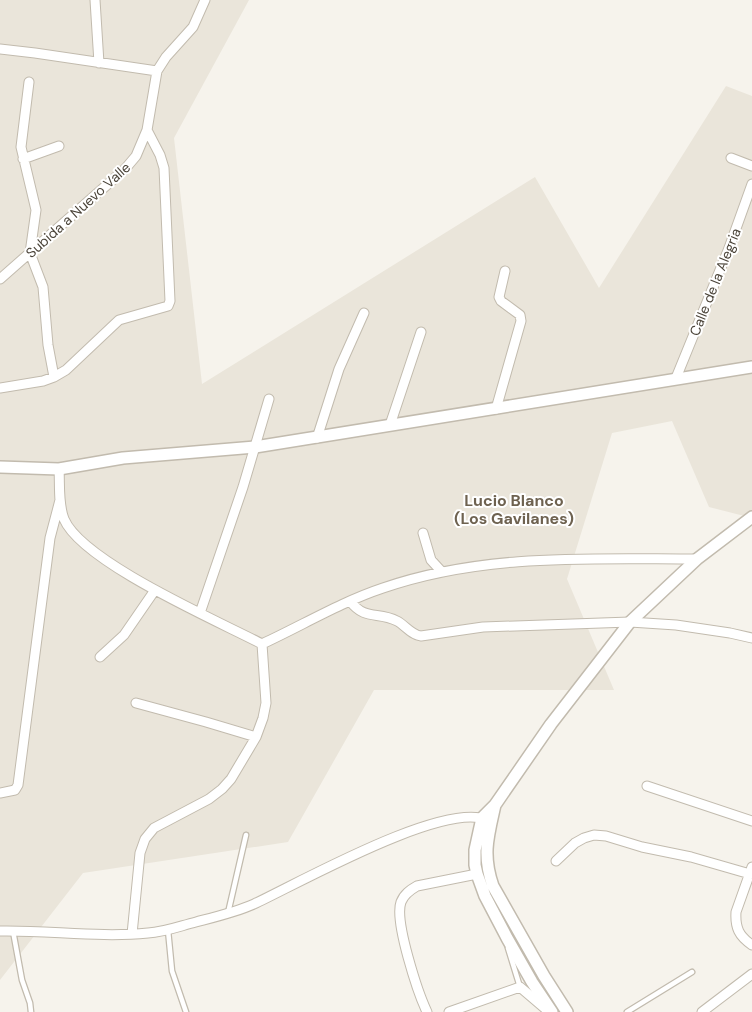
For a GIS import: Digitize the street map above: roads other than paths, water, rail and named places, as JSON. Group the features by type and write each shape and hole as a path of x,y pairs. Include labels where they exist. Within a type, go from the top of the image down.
{"street":[{"path":"95,0 99,63"},
{"name":"Subida a Nuevo Valle","path":"0,279 125,169 136,156 147,130 157,71 166,57 193,27 205,0"},
{"path":"0,49 157,71"},
{"path":"29,82 21,132 21,147 36,210 30,254 44,287 47,338 54,377"},
{"path":"0,388 43,381 54,377 66,370 118,320 168,306 170,301 164,168 160,155 147,130"},
{"path":"23,159 59,146"},
{"path":"731,158 752,166"},
{"name":"Calle de la Alegria","path":"676,378 729,248 752,184"},
{"path":"496,409 521,321 520,315 501,301 499,297 505,271"},
{"path":"317,438 339,370 364,313"},
{"path":"390,425 421,332"},
{"path":"0,467 59,470 123,458 255,447 752,367"},
{"path":"200,613 222,552 269,399"},
{"path":"59,470 60,500 64,518 73,533 84,545 155,590 262,644"},
{"path":"0,793 16,790 18,785 50,538 60,500"},
{"path":"549,1012 485,896 477,874 475,850 487,820 551,724 630,622 696,559 752,518"},
{"path":"423,533 431,560 442,572"},
{"path":"262,644 350,601 383,588 442,572 482,565 527,561 696,559"},
{"path":"100,657 124,635 155,590"},
{"path":"350,601 359,612 392,618 417,636 483,627 630,622 676,625 752,638"},
{"path":"132,934 140,853 145,839 154,828 209,799 222,789 231,779 256,737 266,703 262,644"},
{"path":"136,703 256,737"},
{"path":"647,786 752,821"},
{"path":"0,932 132,934 168,930 228,913 252,904 411,831 450,820 487,820"},
{"path":"487,820 486,856 488,870 494,886 544,976 567,1012"},
{"path":"556,861 575,843 594,835 606,836 642,847 751,871 736,912 735,920 739,934 752,944"},
{"path":"427,1012 404,939 400,903 408,890 417,886 477,874"},
{"path":"702,1012 752,974"},
{"path":"532,982 544,976"},
{"path":"449,1012 520,987 549,1012"}],"lane":[{"path":"228,913 246,835"},
{"path":"168,930 172,971 186,1012"},
{"path":"13,931 22,980 31,1012"},
{"path":"507,938 509,953 520,987"},
{"path":"627,1012 692,972"}],"district":[{"name":"Lucio Blanco (Los Gavilanes)","path":"514,509"}]}
